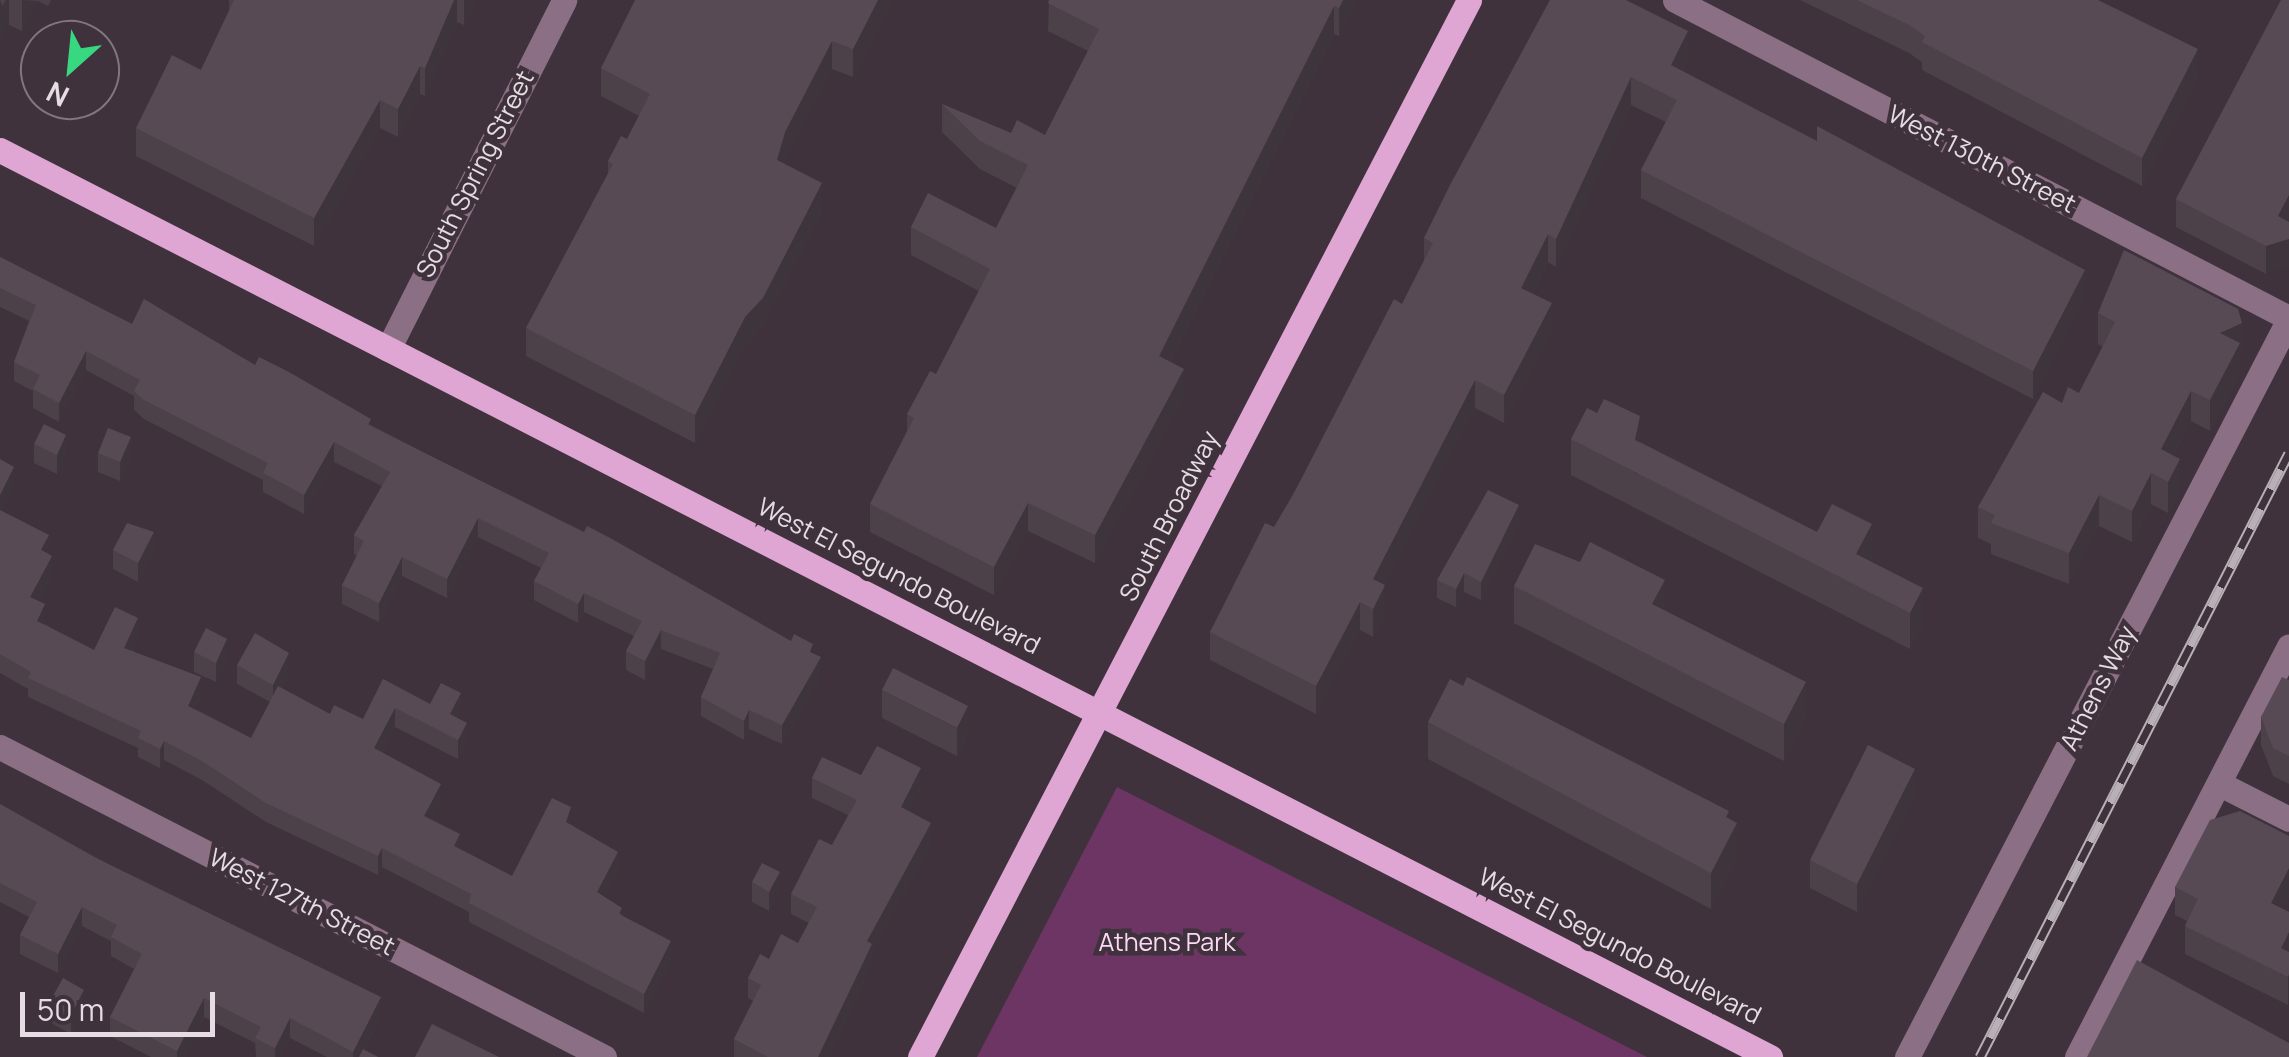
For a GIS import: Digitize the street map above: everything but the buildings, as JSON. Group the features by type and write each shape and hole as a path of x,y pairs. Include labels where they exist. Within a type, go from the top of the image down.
{"main road":[{"name":"South Broadway","path":"920,1057 1102,714 1469,0"},
{"name":"West El Segundo Boulevard","path":"0,150 1770,1057"}],"street":[{"name":"South Spring Street","path":"388,349 564,0"},
{"name":"West 130th Street","path":"1676,0 2289,318"},
{"name":"Athens Way","path":"1907,1057 2289,318"},
{"path":"2077,1057 2289,647"},
{"name":"West 127th Street","path":"0,747 604,1057"},
{"path":"2220,784 2289,819"}],"green space":[{"name":"Athens Park","path":"1117,787 1647,1057 977,1057"}],"railway":[{"path":"1980,1057 2289,453"}]}
